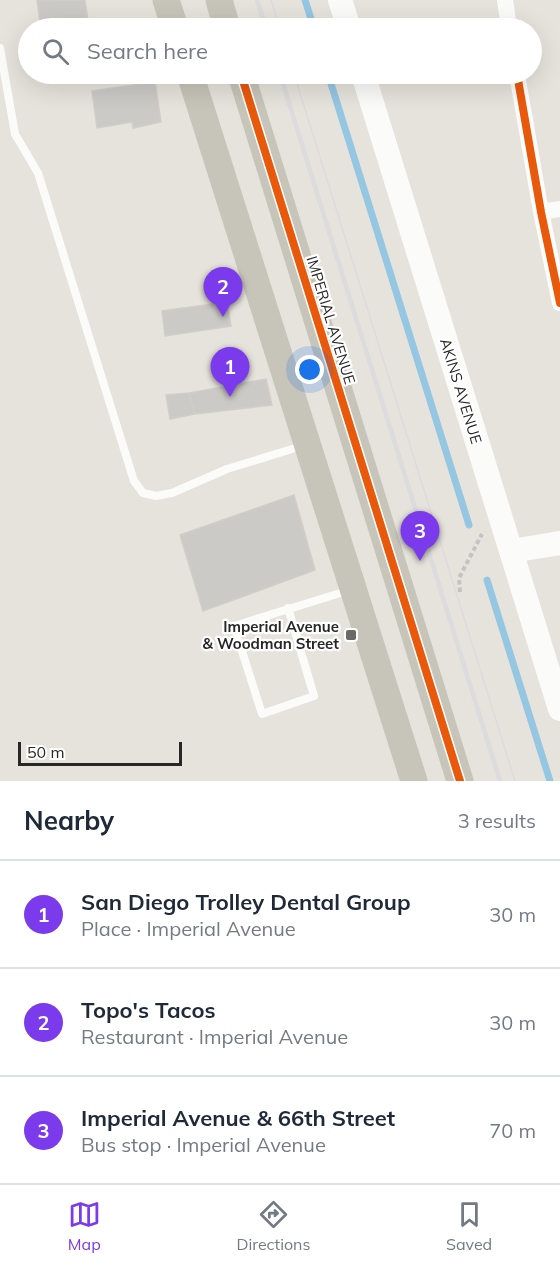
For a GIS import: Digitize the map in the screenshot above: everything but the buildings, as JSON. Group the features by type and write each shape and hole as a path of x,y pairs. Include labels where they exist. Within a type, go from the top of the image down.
{"main road":[{"path":"166,0 172,18"},
{"path":"219,0 224,18"},
{"path":"340,0 346,18"},
{"path":"192,84 414,781"},
{"name":"IMPERIAL AVENUE","path":"244,84 460,781"},
{"name":"AKINS AVENUE","path":"366,84 560,709"},
{"path":"511,551 560,543"},
{"path":"353,589 396,574"}],"street":[{"path":"505,0 508,18"},
{"path":"519,84 541,212 560,303"},
{"path":"541,212 560,209"}],"lane":[{"path":"0,48 15,134 38,173 134,481 143,493 156,496 172,492 227,469 307,444"},
{"path":"288,609 314,696 262,714 234,626 288,609 353,589"}],"path":[{"path":"460,592 459,578 483,531"}],"waterway":[{"path":"305,0 311,18"},
{"path":"331,84 469,525"},
{"path":"487,580 550,781"}],"tram line":[{"path":"271,0 277,18"},
{"path":"297,84 515,781"}],"railway":[{"path":"257,0 263,18"},
{"path":"283,84 500,781"}],"cycle path":[{"path":"244,84 460,781"},
{"path":"519,84 541,212 560,303"}],"place":[{"name":"Topo's Tacos","path":"223,317"},
{"name":"San Diego Trolley Dental Group","path":"230,397"},
{"name":"Imperial Avenue & 66th Street","path":"420,561"},
{"name":"Imperial Avenue & Woodman Street","path":"351,635"}]}
